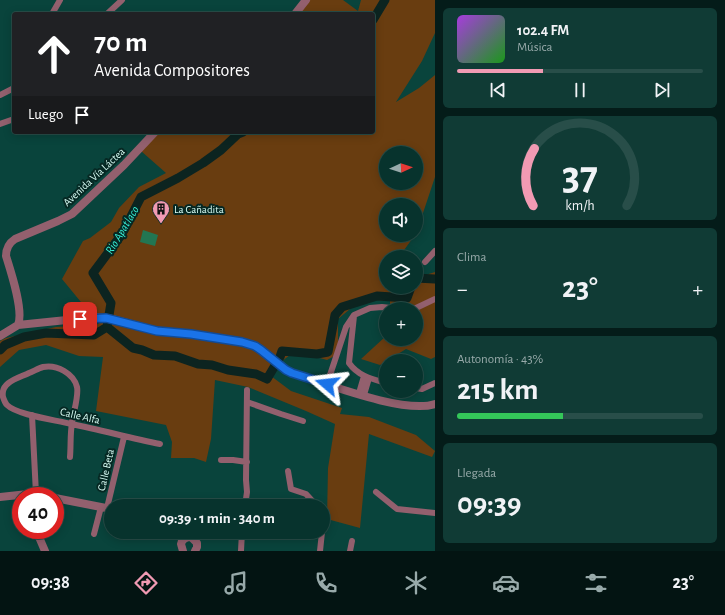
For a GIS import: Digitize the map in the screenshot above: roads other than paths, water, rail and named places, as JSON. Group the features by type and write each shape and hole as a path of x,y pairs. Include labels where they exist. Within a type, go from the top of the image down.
{"street":[{"path":"53,12 60,0"},
{"path":"109,12 122,0"},
{"path":"297,12 306,0"},
{"path":"0,95 12,89"},
{"path":"0,124 12,120"},
{"name":"Avenida Vía Láctea","path":"18,325 21,318 19,304 6,256 7,249 11,242 14,239 72,214 124,165 153,134"},
{"path":"425,262 435,251"},
{"path":"423,305 435,299"},
{"path":"327,384 346,327 354,315 370,308 379,307"},
{"path":"354,315 349,363 352,368 367,377 379,381"},
{"path":"0,336 18,325 96,317 109,318 157,331 191,334 242,342 255,346 292,373 395,404 415,406 430,406 435,404"},
{"path":"1,394 9,382 44,367 54,367 70,375 74,380 77,389 72,424 70,457"},
{"path":"361,394 367,377"},
{"path":"423,388 435,383"},
{"path":"246,499 248,492 246,480 247,390"},
{"name":"Calle Alfa","path":"1,394 7,406 32,415 160,444"},
{"path":"247,402 303,421"},
{"path":"32,415 36,487"},
{"name":"Calle Beta","path":"108,499 124,437"},
{"path":"221,460 247,462"},
{"path":"288,471 291,489 306,494 311,499"},
{"path":"376,492 397,509 435,513"},
{"path":"0,497 12,496"},
{"path":"64,500 104,508"},
{"name":"Calle Beta","path":"94,534 104,512"},
{"path":"40,539 45,551"},
{"path":"183,551 180,544 184,539"},
{"path":"193,539 197,543 195,551"},
{"path":"241,551 242,539"},
{"path":"320,551 321,539"},
{"path":"350,551 352,541"}],"waterway":[{"name":"Rio Apatlaco","path":"375,17 385,0"},
{"name":"Rio Apatlaco","path":"0,350 5,345 24,337 46,333 94,335 107,327 111,303 93,273 122,234 141,197 203,163 221,150 238,134"},
{"path":"423,278 435,279"},
{"path":"107,327 133,348 154,355 175,356 198,364 212,365 228,370 256,374 267,379 282,351 317,354 328,352 335,315 342,307 377,296 407,298 408,294"}],"place":[{"name":"La Cañadita","path":"161,224"}]}
